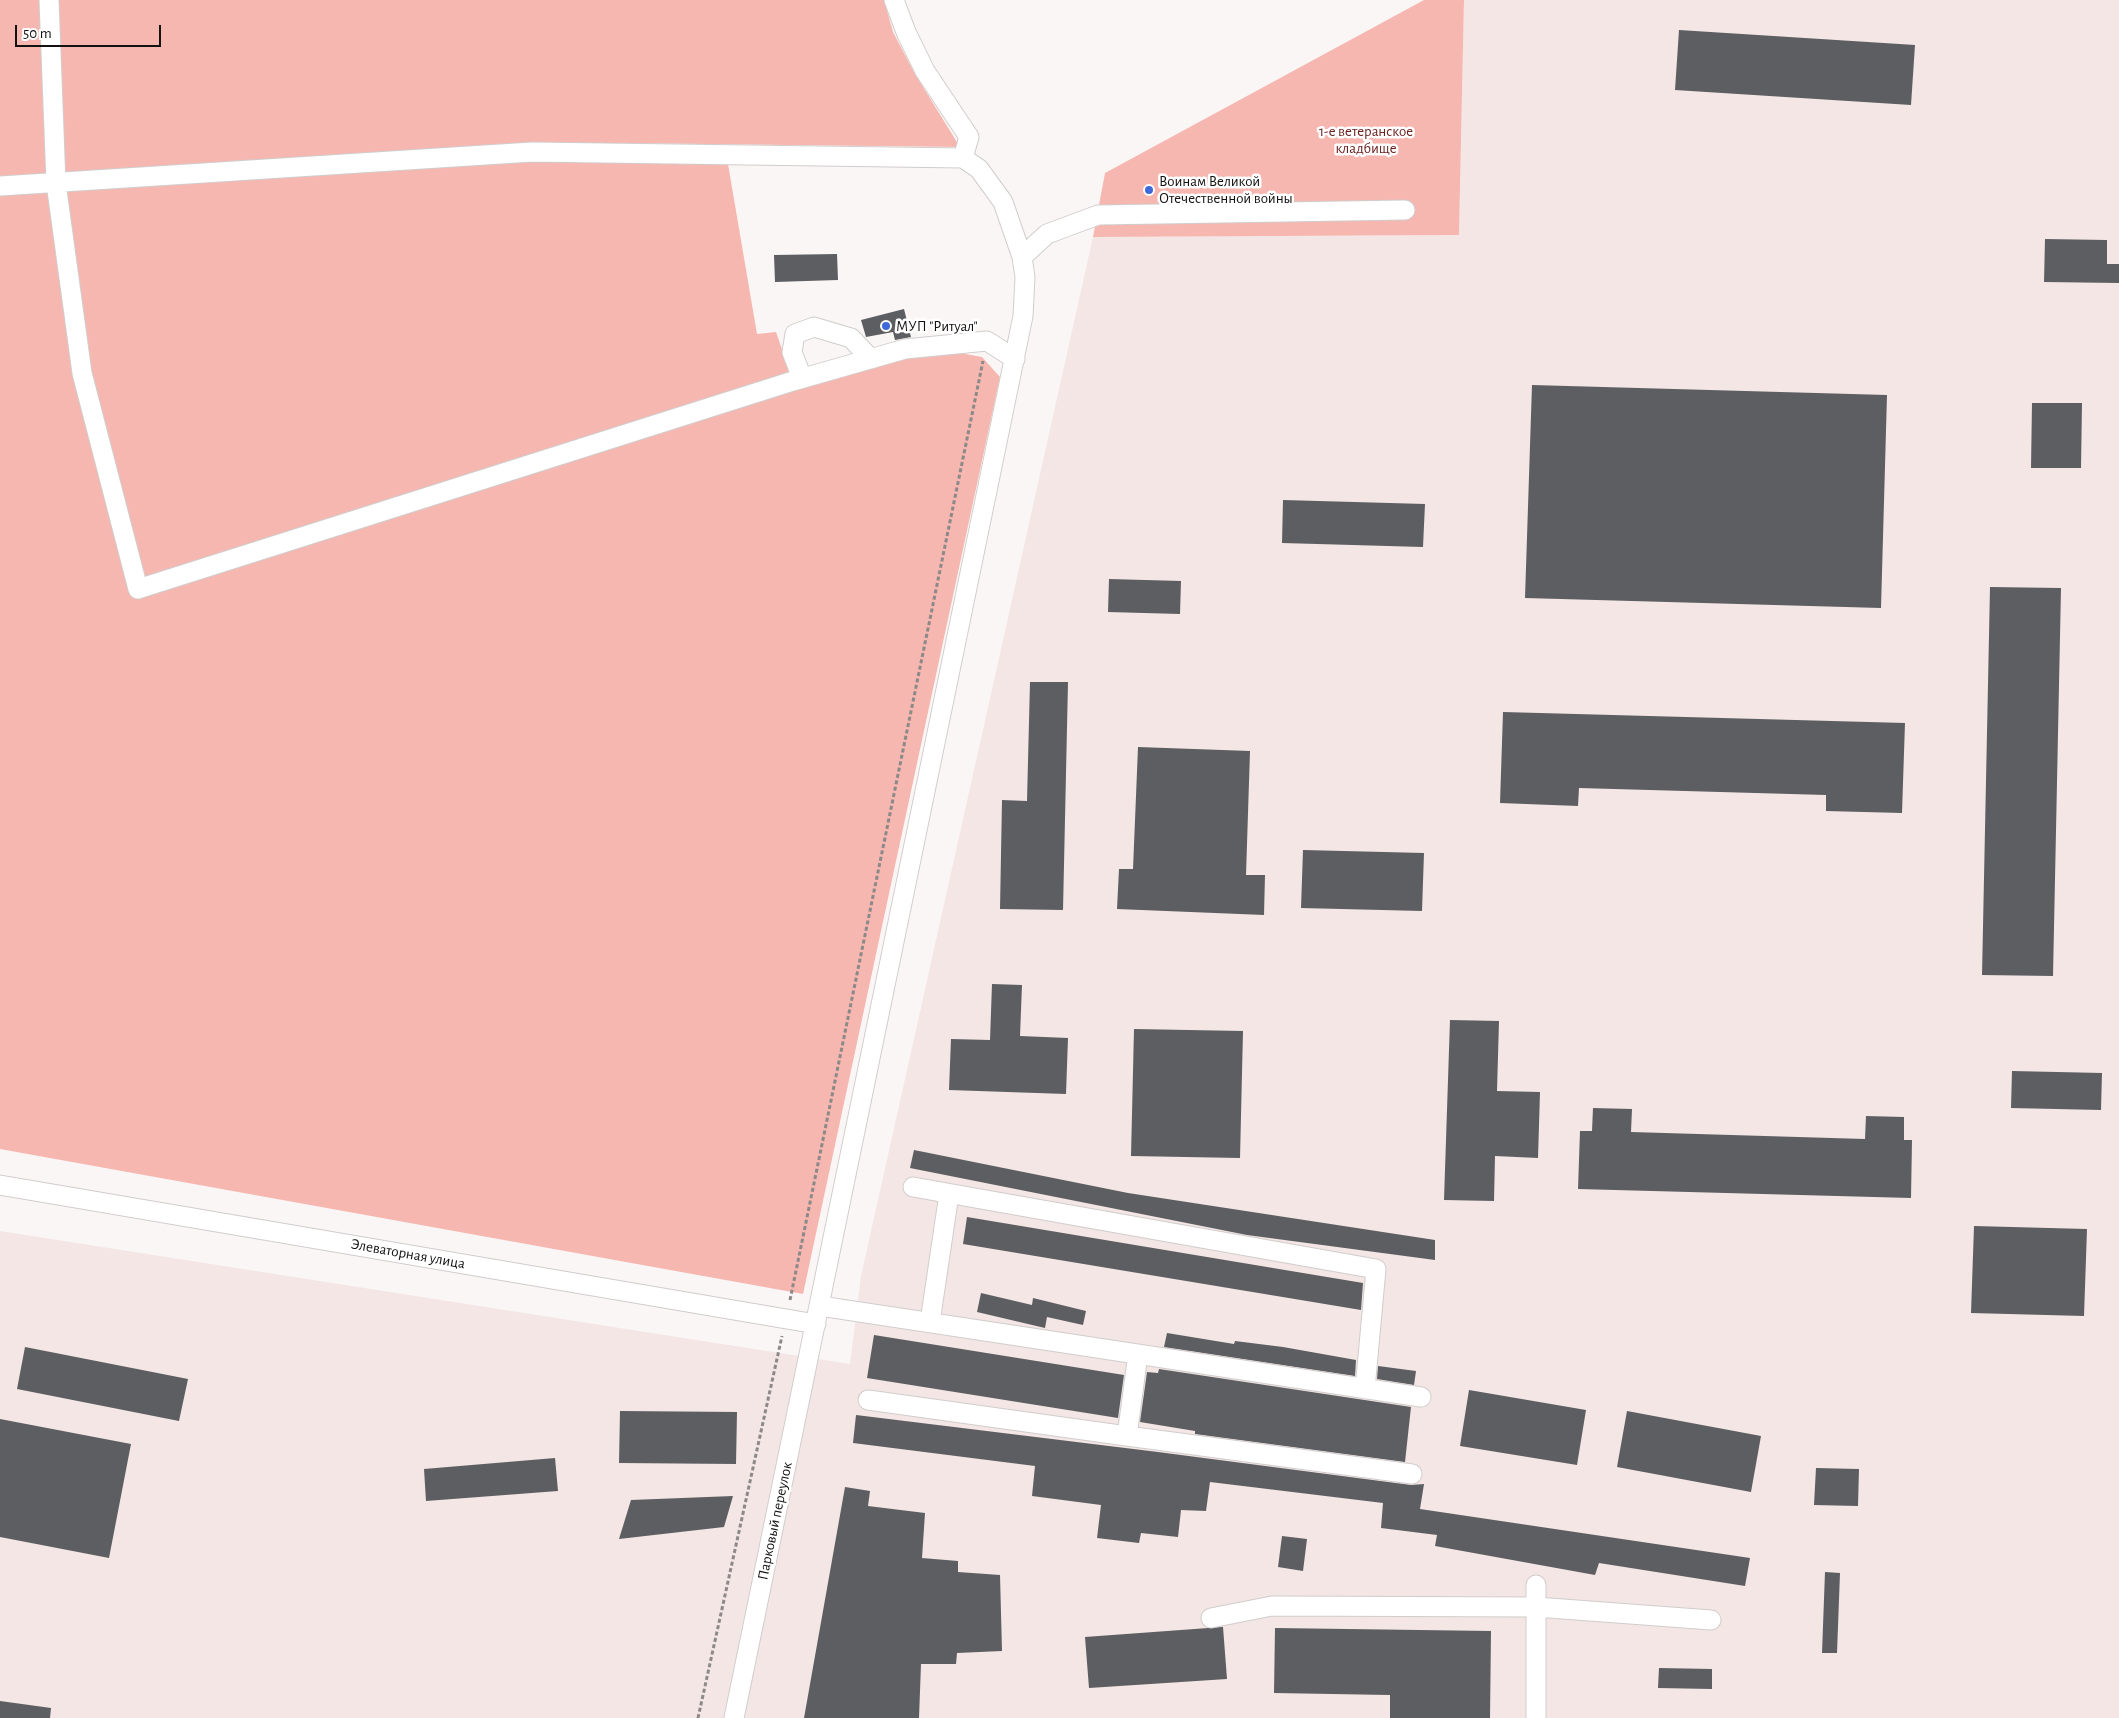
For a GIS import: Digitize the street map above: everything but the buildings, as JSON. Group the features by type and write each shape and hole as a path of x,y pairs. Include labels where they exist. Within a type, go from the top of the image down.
{"street":[{"path":"49,0 56,183 82,372 138,589 802,378 905,350 987,341 1015,359"},
{"path":"0,186 532,152 963,158 970,137 925,71 906,32 894,0"},
{"name":"Парковый переулок","path":"734,1718 1023,316 1025,277 1022,257 1003,202 979,169 963,158"},
{"path":"1022,257 1047,234 1098,215 1405,210"},
{"path":"802,378 792,352 794,334 814,327 850,338 871,359"},
{"name":"Элеваторная улица","path":"0,1185 786,1319 818,1315 930,1322 1421,1397"},
{"path":"913,1187 1376,1269 1365,1389"},
{"path":"930,1322 949,1194"},
{"path":"1127,1436 1138,1354"},
{"path":"868,1400 1412,1474"},
{"path":"1536,1585 1536,1718"},
{"path":"1211,1618 1272,1606 1536,1607 1711,1620"}],"path":[{"path":"698,1718 786,1319 987,341"}],"shaded area":[{"path":"1464,0 2119,0 2119,1718 0,1718 0,1231 850,1364 861,1276 1093,237 1459,235"}],"green space":[{"path":"0,0 884,0 893,32 915,74 960,147 617,143 621,160 728,164 757,334 776,332 795,387 903,357 960,353 982,357 1000,377 803,1294 0,1149"},
{"name":"1-е ветеранское кладбище","path":"1424,0 1464,0 1459,235 1093,237 1105,173"}],"place":[{"name":"Воинам Великой Отечественной войны","path":"1149,190"},
{"name":"МУП \"Ритуал\"","path":"886,326"}]}
